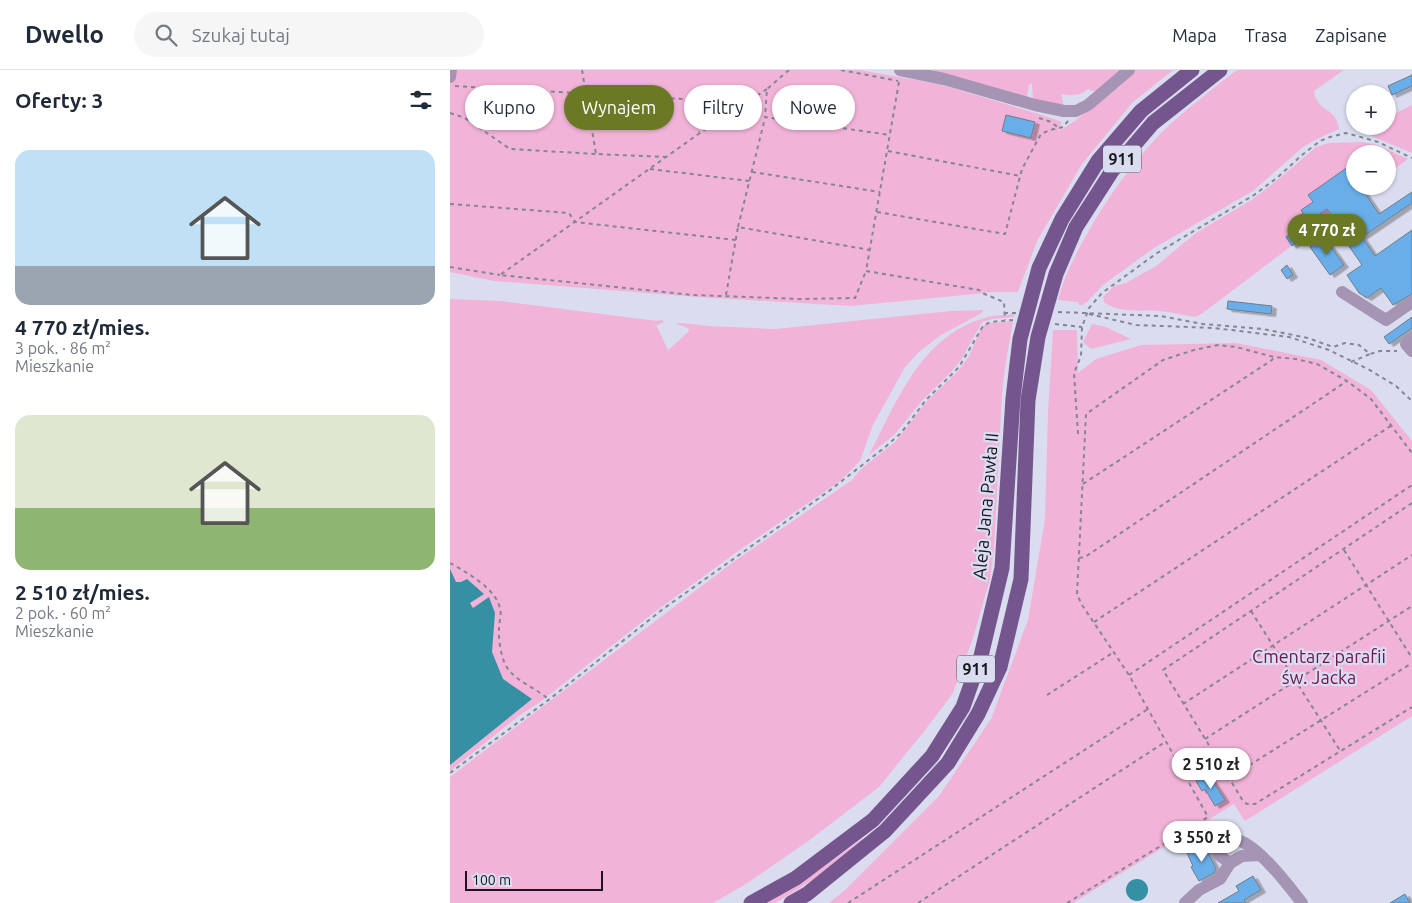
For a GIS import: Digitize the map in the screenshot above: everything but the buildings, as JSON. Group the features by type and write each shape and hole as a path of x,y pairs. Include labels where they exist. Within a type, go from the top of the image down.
{"main road":[{"name":"Aleja Jana Pawła II","path":"751,903 796,878 873,820 932,756 963,707 981,656 1002,568 1013,398 1020,339 1039,268 1062,219 1098,161 1141,111 1192,70"},
{"name":"Aleja Jana Pawła II","path":"790,903 807,894 885,831 948,764 978,714 1000,667 1021,580 1028,400 1038,337 1056,274 1076,227 1112,171 1153,123 1220,70"}],"street":[{"path":"450,77 451,70"},
{"path":"899,76 944,78 1035,105 1064,111 1076,111 1088,105 1129,70"},
{"path":"1342,292 1386,320 1412,302"},
{"path":"1408,351 1406,344 1412,339"},
{"path":"1230,864 1219,855 1218,849 1226,839 1240,840 1260,855 1278,873 1302,903"},
{"path":"1185,903 1199,890 1220,879 1230,864 1242,856 1260,855"}],"path":[{"path":"582,70 584,85"},
{"path":"500,275 698,134 768,89 789,70"},
{"path":"841,70 899,76 907,83"},
{"path":"450,267 500,275 693,295 800,299 855,298 866,271 888,151 899,76"},
{"path":"450,86 564,93"},
{"path":"726,296 738,227 765,117 768,89"},
{"path":"674,99 716,101 698,134"},
{"path":"450,113 465,118 510,149 666,157"},
{"path":"765,117 890,135"},
{"path":"876,212 1005,234 1022,168 1042,134 1059,128 1051,122 1038,117"},
{"path":"592,130 596,154"},
{"path":"1078,434 1074,373 1081,356 1082,327 1091,304 1117,281 1157,253 1254,195 1320,141 1346,133 1378,142 1412,158"},
{"path":"888,151 1020,176"},
{"path":"650,169 749,181"},
{"path":"752,172 880,192"},
{"path":"450,204 570,213 575,222"},
{"path":"575,222 736,240"},
{"path":"738,227 870,250"},
{"path":"866,271 979,290 1004,302 1005,320"},
{"path":"1004,313 1022,312"},
{"path":"1052,312 1161,316 1203,324 1263,329 1308,338 1333,347 1344,343 1359,345 1370,354"},
{"path":"1087,313 1136,325 1222,329 1289,337 1329,350 1396,386 1412,401"},
{"path":"450,773 549,700 663,609 829,491 891,442 901,433 919,407 959,367 980,328"},
{"path":"1066,903 1208,817 1129,675 1077,594 1086,414 1163,360 1218,345 1236,347 1317,364 1347,381 1371,399 1392,424 1412,453"},
{"path":"1351,362 1380,351 1408,351"},
{"path":"1083,484 1272,360 1274,356"},
{"path":"1079,558 1084,557 1101,546 1347,381"},
{"path":"1094,622 1392,424"},
{"path":"1129,675 1412,485"},
{"path":"1412,503 1164,670 1243,801 1247,804 1255,804 1412,707"},
{"path":"1344,550 1412,658"},
{"path":"1183,704 1412,555"},
{"path":"450,562 492,593 500,608 499,631 505,664 517,679 549,700"},
{"path":"1205,739 1412,606"},
{"path":"1251,611 1341,752"},
{"path":"1047,695 1114,652"},
{"path":"1229,778 1412,663"},
{"path":"848,903 1148,709"},
{"path":"918,903 1166,742"}],"green space":[{"path":"450,70 859,70 939,84 1045,116 1062,122 1058,131 1086,112 1132,70 1173,70 1132,103 1082,164 1037,241 1018,292 995,292 851,306 697,297 494,281 450,272"},
{"path":"918,70 1125,70 1101,91 1088,89 1076,95 1061,94 1062,107 1033,99 1032,83 1029,85 1027,98"},
{"path":"1237,70 1344,70 1314,91 1322,107 1334,116 1339,129 1303,147 1253,191 1154,248 1103,285 1083,305 1079,305 1078,302 1058,300 1074,258 1103,207 1130,169 1161,133 1198,100"},
{"path":"1412,105 1412,153 1371,135 1396,135 1396,113"},
{"path":"1363,142 1377,145 1346,145 1346,195 1359,195 1200,315 1195,317 1164,311 1130,310 1109,306 1104,302 1103,297 1114,286 1126,283 1156,266 1196,233 1253,199 1316,147 1328,143"},
{"path":"1396,154 1408,159 1396,168"},
{"path":"450,299 501,301 657,321 662,320 664,322 657,325 657,327 668,350 689,331 688,328 676,324 682,323 775,329 951,311 983,310 982,313 941,335 920,351 905,367 873,425 860,461 840,481 741,549 656,611 450,771"},
{"path":"1015,314 1014,317 982,322 961,360 951,372 921,402 895,434 869,455 913,374 943,340 962,327 984,318"},
{"path":"1013,321 1002,394 994,550 990,579 973,638 953,693 879,787 807,842 746,884 713,903 450,903 450,777 732,563 852,480 860,470 896,441 928,400 959,370 969,356 984,325"},
{"path":"1092,324 1106,327 1131,339 1091,349 1083,342"},
{"name":"Cmentarz parafii św. Jacka","path":"1053,330 1077,330 1078,373 1096,359 1141,345 1236,343 1321,360 1371,390 1412,441 1412,716 1245,821 1234,804 1073,903 829,903 845,890 939,796 991,719 1028,620 1045,519"},
{"path":"862,839 865,843 814,879 775,903 765,903 815,873"}],"water":[{"path":"450,569 456,582 467,579 484,594 470,603 473,608 489,597 495,613 492,652 503,679 532,699 450,765"},
{"path":"1133,879 1141,879 1148,886 1148,894 1141,901 1133,901 1126,894 1126,886"}]}
